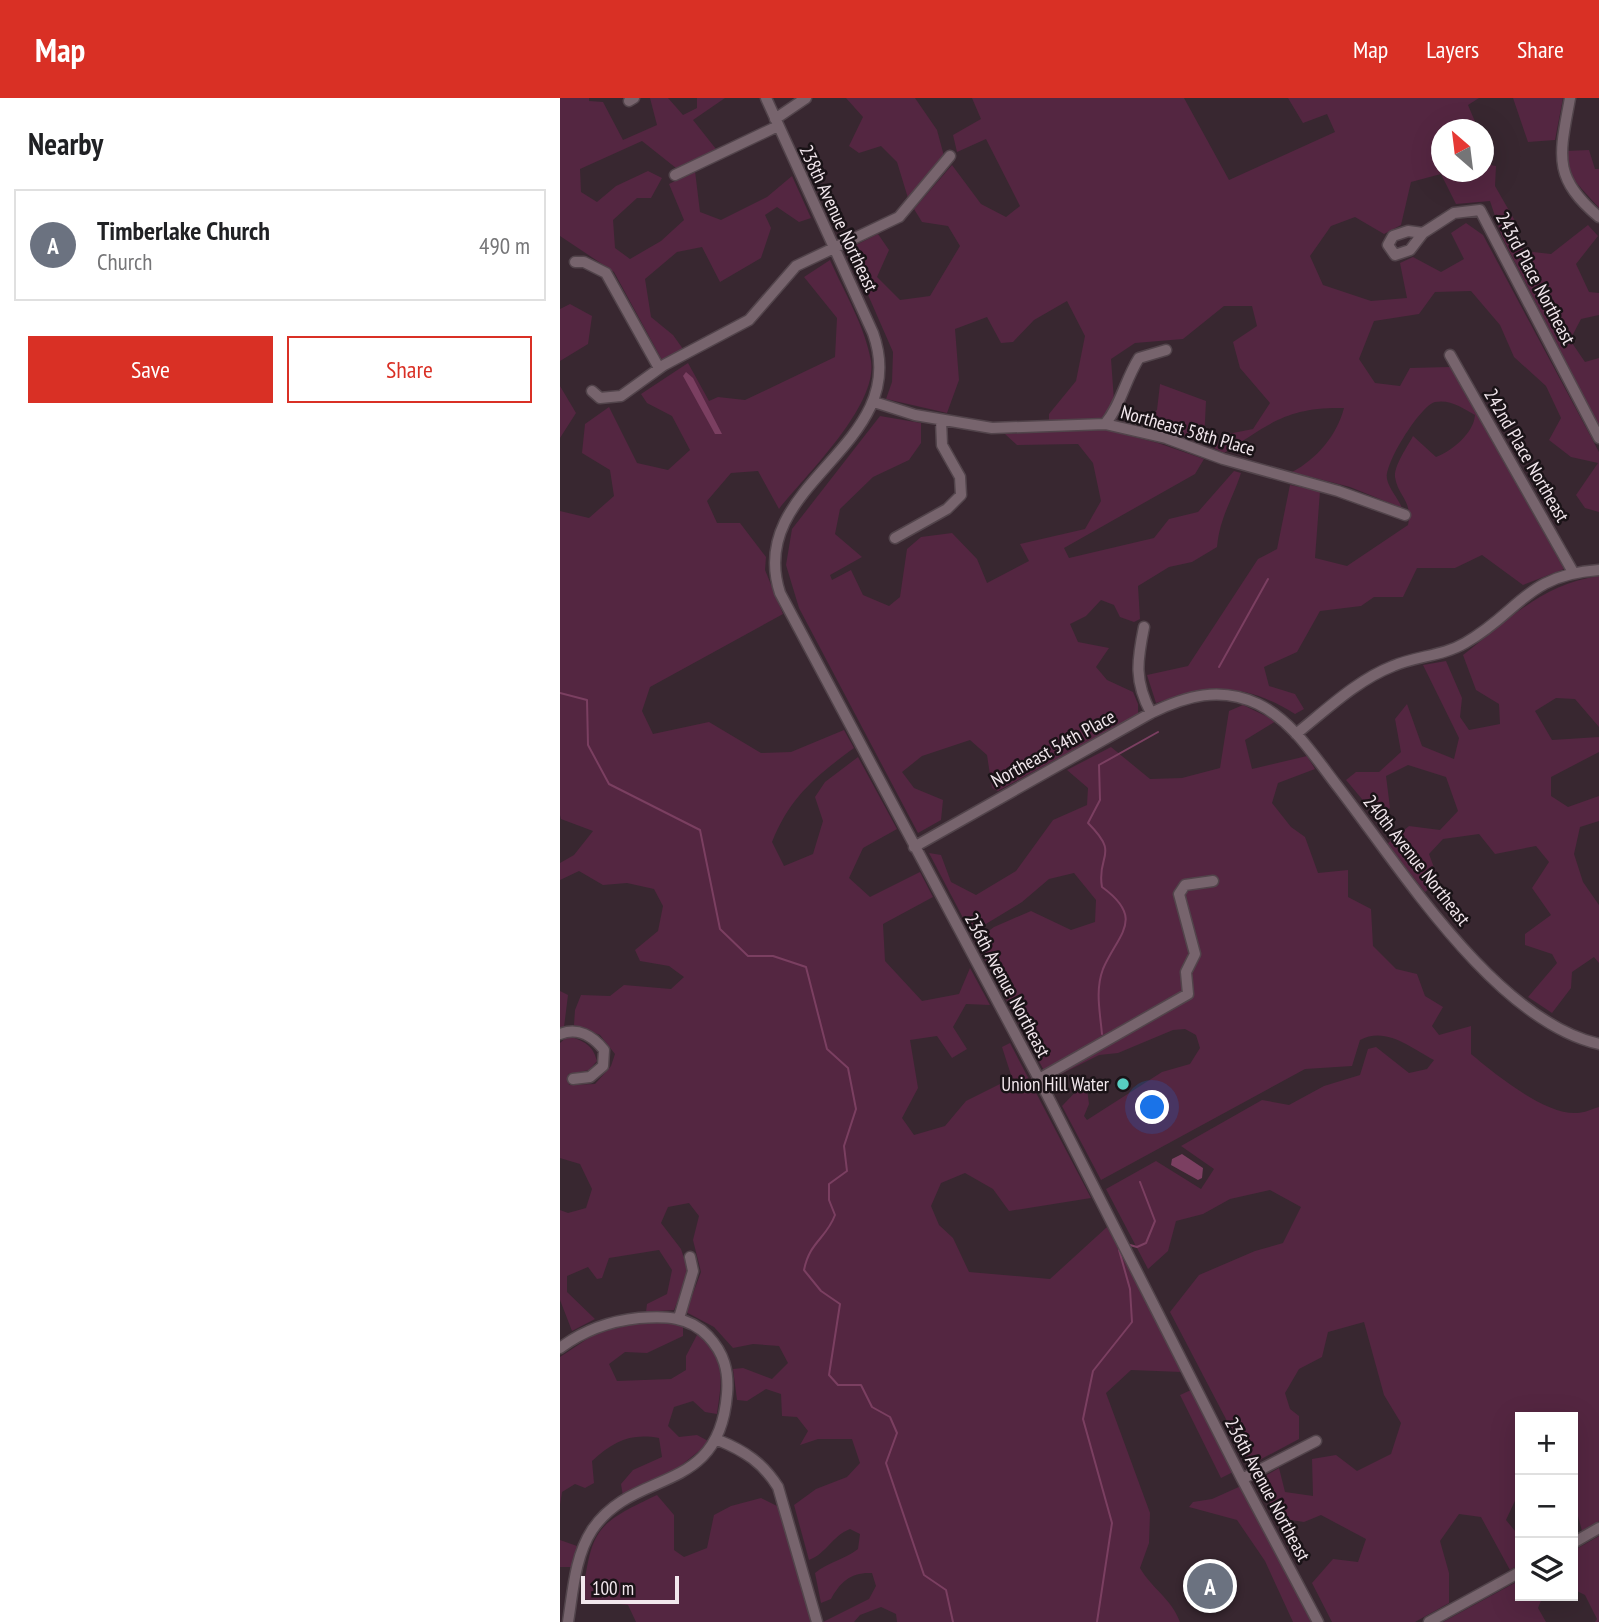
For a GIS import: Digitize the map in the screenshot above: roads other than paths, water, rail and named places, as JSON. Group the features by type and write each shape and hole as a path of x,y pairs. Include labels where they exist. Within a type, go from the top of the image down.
{"street":[{"name":"238th Avenue Northeast","path":"766,98 879,354 881,378 874,402"},
{"path":"675,175 776,122 806,98"},
{"path":"1570,98 1562,141 1562,171 1577,199 1599,217"},
{"path":"592,391 600,398 621,396 659,368 750,320 796,266 899,217 950,156"},
{"name":"243rd Place Northeast","path":"1423,233 1454,213 1480,210 1599,438"},
{"path":"575,262 584,262 606,273 659,368"},
{"path":"1105,424 1117,407 1124,384 1139,358 1166,351"},
{"name":"242nd Place Northeast","path":"1450,355 1573,572"},
{"name":"Northeast 58th Place","path":"874,402 941,420 992,428 1105,424 1166,438 1223,459 1338,491 1405,515"},
{"name":"236th Avenue Northeast","path":"874,402 852,437 789,513 775,548 777,584 785,604 1039,1079 1242,1479 1318,1622"},
{"path":"895,538 952,506 961,495 960,477 942,445 941,420"},
{"path":"1296,734 1372,676 1394,665 1464,644 1538,585 1573,572 1599,570"},
{"path":"1144,626 1138,682 1151,713"},
{"name":"Northeast 54th Place","path":"914,847 1151,713 1192,696 1214,693"},
{"name":"240th Avenue Northeast","path":"1214,693 1255,702 1271,711 1296,734 1385,851 1493,981 1535,1016 1563,1032 1599,1044"},
{"path":"1039,1079 1188,994 1186,972 1195,954 1179,894 1185,885 1213,881"},
{"path":"560,1034 576,1031 595,1039 604,1050 603,1066 590,1077 573,1079"},
{"path":"680,1318 693,1271 690,1257"},
{"path":"560,1348 594,1327 621,1320 680,1318 704,1332 719,1348 729,1375 725,1418 719,1440 689,1468 622,1503 593,1528 581,1550 568,1622"},
{"path":"719,1440 753,1457 767,1470 778,1487 817,1622"},
{"path":"1242,1479 1316,1441"},
{"path":"1578,1540 1599,1528"},
{"path":"1429,1622 1515,1575"}],"waterway":[{"path":"1219,667 1268,579"},
{"path":"560,693 587,700 588,745 609,784 700,830 720,929 748,956 773,956 806,967 827,1049 848,1068 856,1109 844,1146 847,1171 829,1184 829,1200 835,1215 810,1253 804,1270 821,1291 840,1304 829,1375 838,1385 861,1385 872,1407 890,1417 897,1433 886,1463 924,1575 946,1590 953,1622"},
{"path":"1102,1034 1099,985 1103,969 1125,927 1126,918 1123,908 1102,887 1105,849 1098,834 1088,823 1100,800 1099,765 1158,732"},
{"path":"1130,1245 1137,1247 1146,1243 1155,1221 1140,1182"},
{"path":"1097,1622 1112,1523 1083,1419 1093,1371 1132,1322 1130,1289 1119,1250"}],"place":[{"name":"Union Hill Water","path":"1123,1084"},
{"name":"Timberlake Church","path":"1210,1586"}]}
